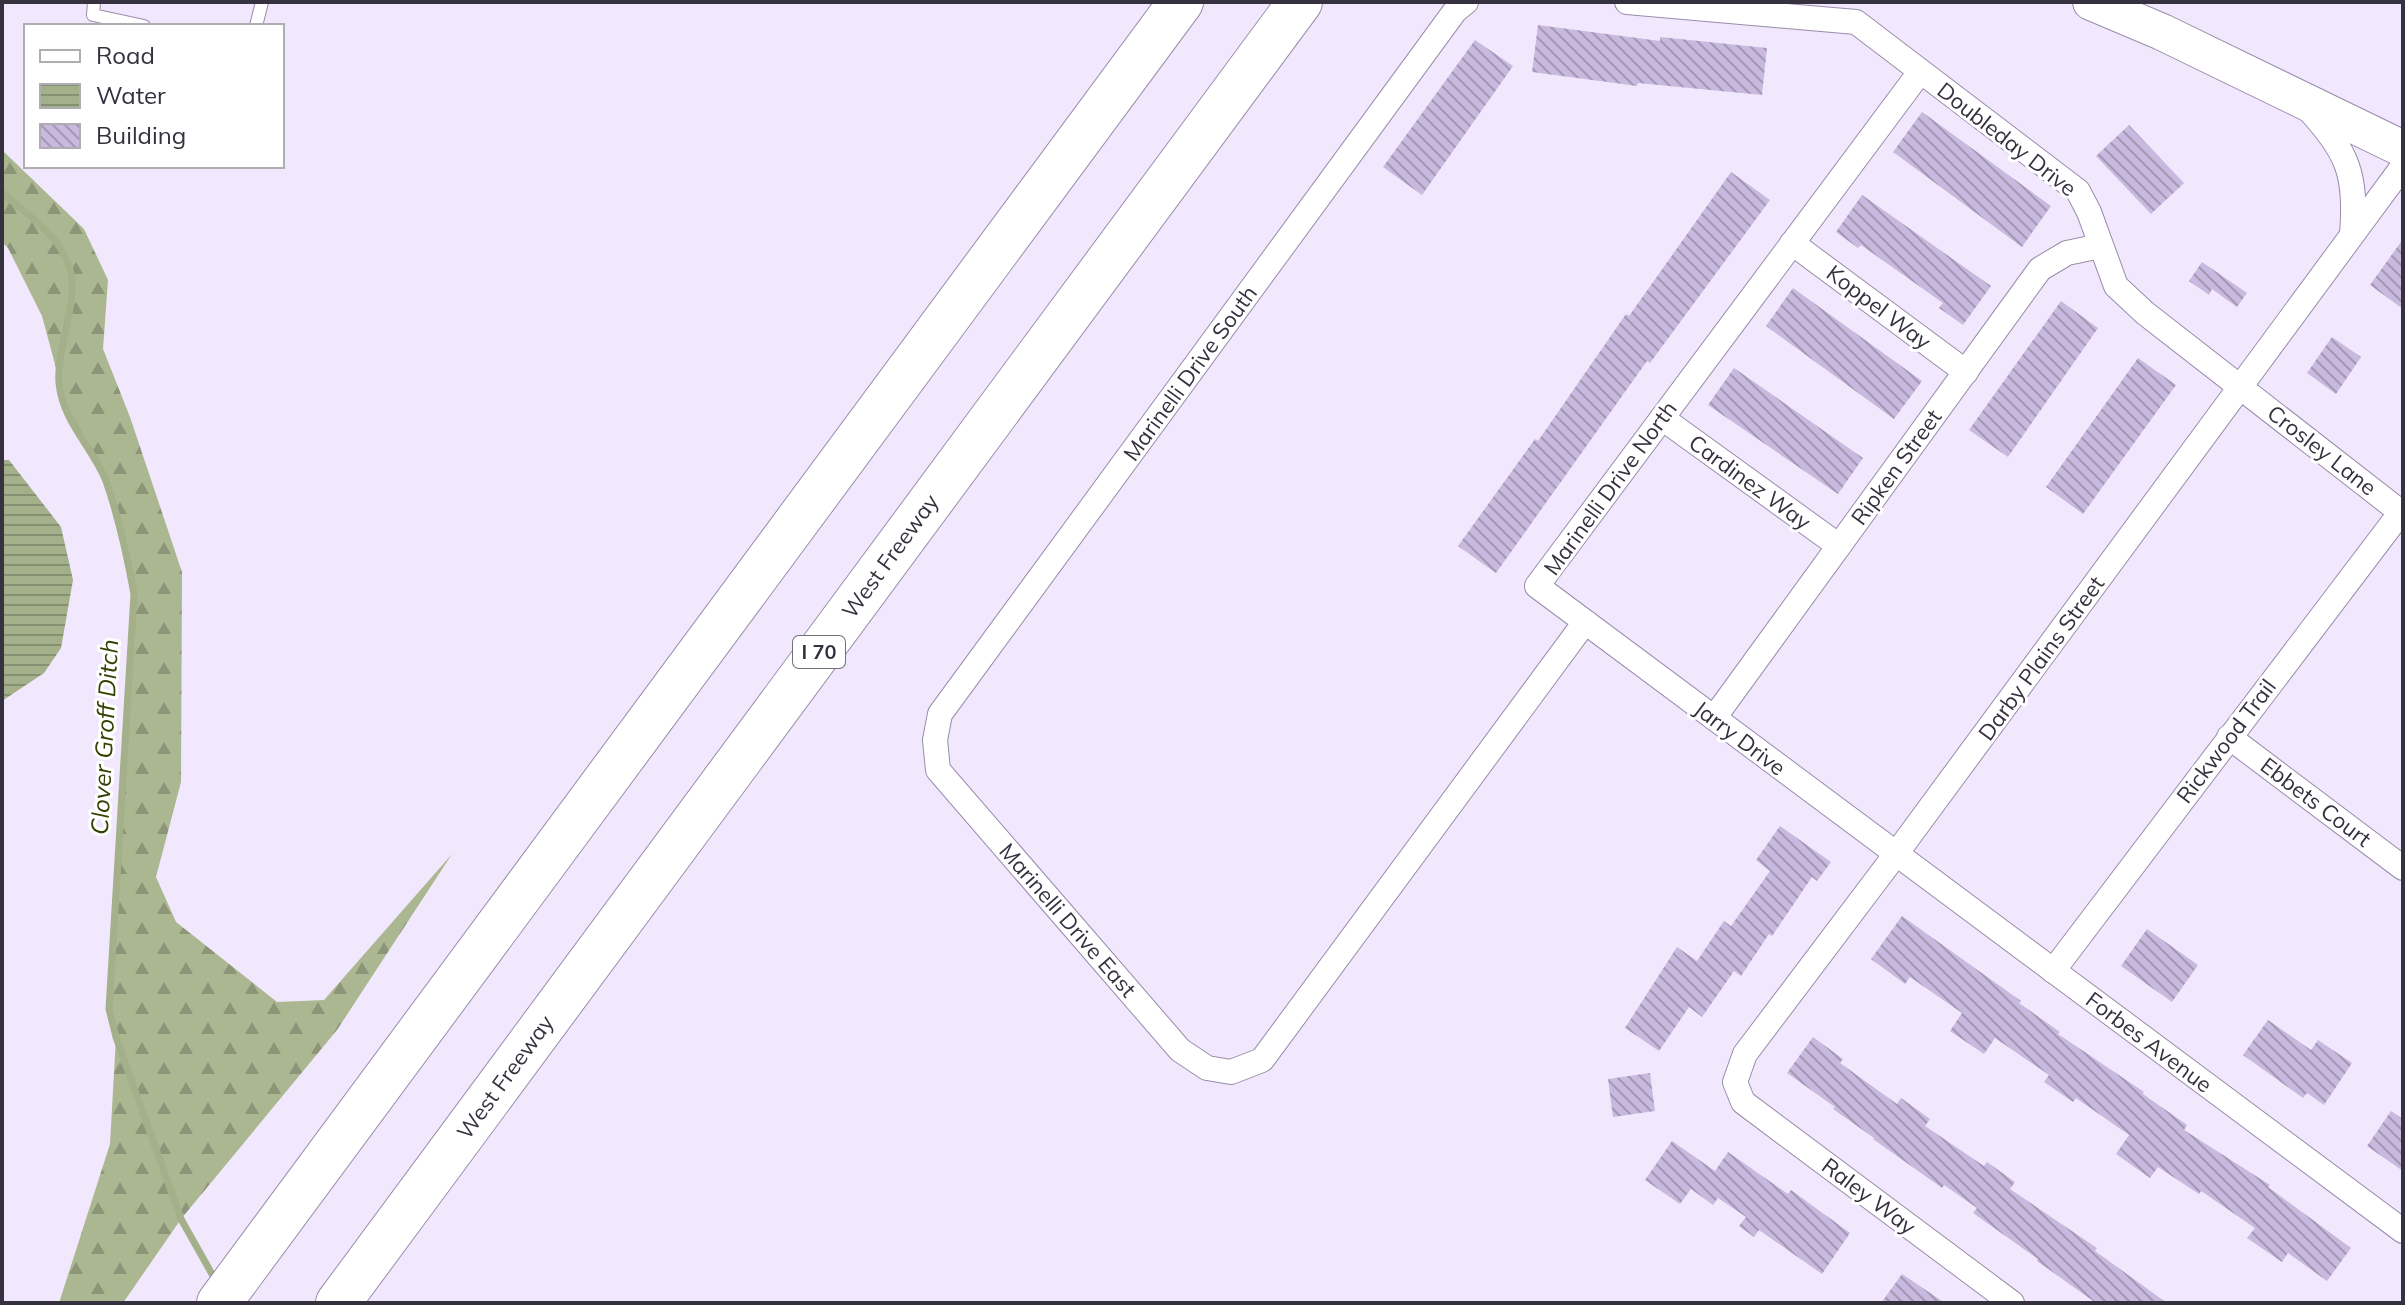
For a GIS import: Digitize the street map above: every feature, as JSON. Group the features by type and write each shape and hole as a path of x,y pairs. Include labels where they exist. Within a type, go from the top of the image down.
{"highway":[{"path":"219,1303 1181,2"},
{"name":"West Freeway","path":"338,1303 1300,2"}],"main road":[{"path":"2091,2 2162,32 2403,149"}],"street":[{"name":"Doubleday Drive","path":"1627,2 1856,22 2078,191 2089,212 2116,286 2145,313 2241,387"},
{"name":"Marinelli Drive South","path":"935,740 940,714 1460,6"},
{"name":"Marinelli Drive North","path":"1585,622 1537,586 1920,72"},
{"path":"2297,97 2338,144 2351,175 2354,202 2351,236"},
{"name":"Darby Plains Street","path":"1735,1082 1745,1054 2403,166"},
{"name":"Koppel Way","path":"1792,243 1966,372"},
{"name":"Ripken Street","path":"1714,718 2040,269 2067,253 2100,246"},
{"name":"Crosley Lane","path":"2241,387 2402,513"},
{"name":"Cardinez Way","path":"1662,418 1839,546"},
{"name":"Rickwood Trail","path":"2053,971 2402,513"},
{"name":"Marinelli Drive East","path":"935,740 938,770 1180,1050 1207,1068 1231,1072 1262,1060 1585,622"},
{"name":"Jarry Drive","path":"1585,622 1896,854"},
{"name":"Ebbets Court","path":"2229,737 2403,868"},
{"name":"Forbes Avenue","path":"1896,854 2403,1231"},
{"name":"Raley Way","path":"1735,1082 1743,1102 2012,1303"}],"lane":[{"path":"94,2 93,15 135,24"},
{"path":"256,24 262,2"}],"green space":[{"path":"2,150 84,229 108,280 103,349 130,417 182,572 181,782 156,877 176,922 277,1002 324,1000 452,854 337,1030 181,1219 123,1303 59,1303 110,1144 116,1037 109,1009 134,594 127,552 105,479 63,406 42,316 8,248 2,242"}],"water":[{"path":"2,460 9,460 61,527 73,580 61,648 44,673 2,701"}],"building":[{"path":"1538,25 1660,41 1660,37 1767,48 1762,95 1638,83 1637,86 1532,72"},
{"path":"1475,40 1513,66 1422,195 1383,167"},
{"path":"1922,112 2051,206 2022,247 1893,152"},
{"path":"2129,125 2184,183 2151,214 2096,156"},
{"path":"1731,172 1770,200 1650,363 1647,361 1496,573 1458,546 1535,439 1538,441 1626,314 1629,316"},
{"path":"1862,195 1991,286 1963,325 1939,308 1943,303 1861,245 1858,248 1836,232"},
{"path":"2403,239 2403,309 2370,285"},
{"path":"2202,262 2247,293 2237,307 2212,289 2209,295 2189,281"},
{"path":"1793,288 1922,381 1894,419 1766,326"},
{"path":"2061,301 2098,328 2008,457 1969,430"},
{"path":"2332,337 2361,357 2336,394 2307,373"},
{"path":"2138,358 2176,385 2083,514 2046,487"},
{"path":"1734,368 1863,458 1838,494 1708,405"},
{"path":"1780,826 1831,862 1817,881 1812,877 1741,976 1734,971 1702,1017 1689,1007 1659,1051 1625,1028 1677,947 1697,961 1724,921 1731,926 1770,871 1756,860"},
{"path":"1902,916 2021,1001 2019,1003 2060,1032 2058,1034 2144,1092 2187,1125 2184,1130 2270,1185 2268,1187 2351,1248 2327,1281 2288,1253 2282,1262 2247,1238 2255,1228 2201,1191 2199,1194 2158,1167 2150,1178 2116,1154 2129,1135 2076,1098 2073,1102 2044,1082 2049,1075 1995,1038 1984,1054 1950,1031 1962,1013 1910,977 1905,984 1871,959"},
{"path":"2147,929 2198,965 2172,1002 2121,966"},
{"path":"2268,1020 2311,1050 2318,1040 2352,1063 2324,1105 2307,1093 2303,1098 2243,1055"},
{"path":"1813,1037 1843,1059 1840,1063 1897,1104 1901,1098 1930,1119 1925,1126 1984,1166 1987,1162 2015,1182 2010,1189 2097,1248 2095,1251 2167,1303 2096,1303 1973,1213 1977,1208 1944,1185 1942,1188 1833,1109 1835,1107 1787,1073"},
{"path":"1650,1073 1655,1111 1613,1117 1608,1079"},
{"path":"2391,1111 2403,1119 2403,1171 2367,1146"},
{"path":"1672,1141 1715,1171 1728,1152 1788,1194 1791,1190 1850,1233 1822,1274 1759,1230 1754,1237 1739,1226 1746,1217 1718,1198 1713,1205 1691,1189 1680,1204 1645,1180"},
{"path":"1902,1274 1945,1303 1881,1303"}],"waterway":[{"name":"Clover Groff Ditch","path":"2,192 48,233 68,263 72,276 71,306 61,353 59,383 66,410 106,481 134,594 109,1009 116,1037 181,1219 217,1283"}]}
